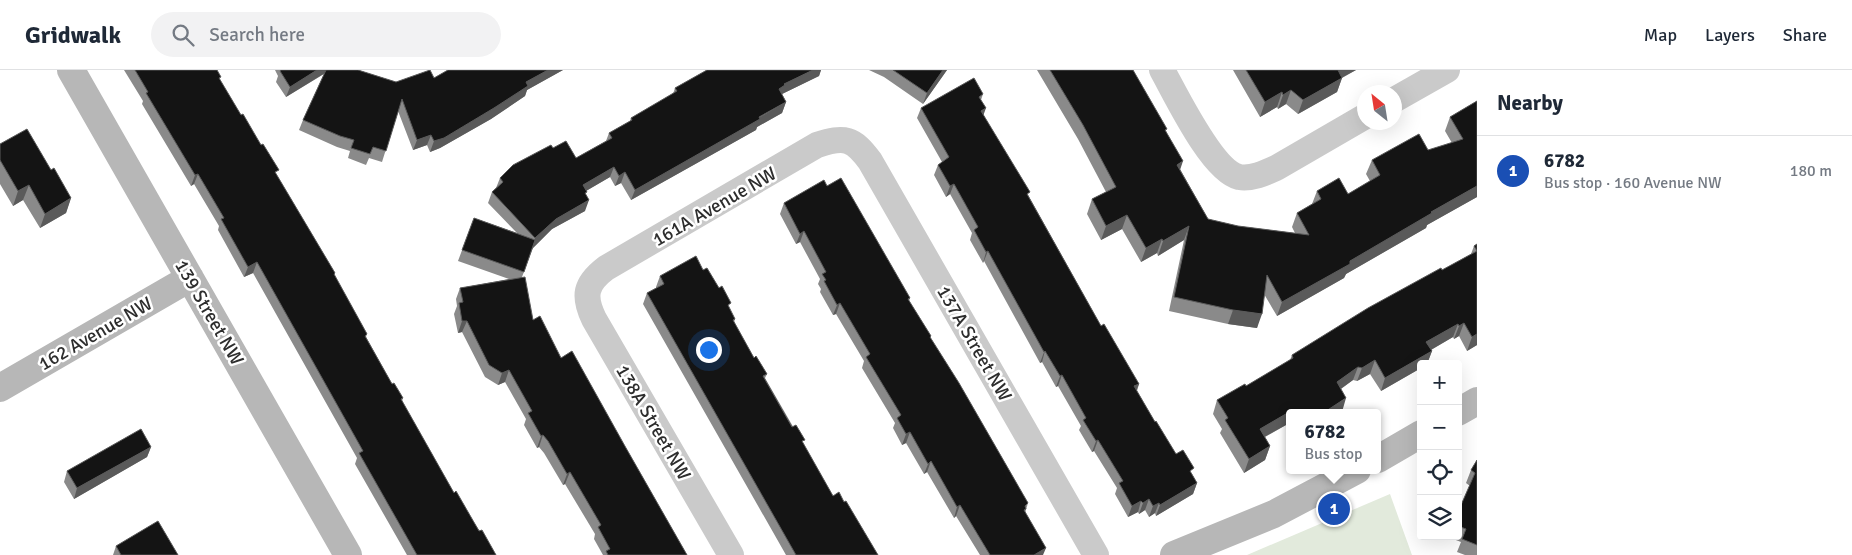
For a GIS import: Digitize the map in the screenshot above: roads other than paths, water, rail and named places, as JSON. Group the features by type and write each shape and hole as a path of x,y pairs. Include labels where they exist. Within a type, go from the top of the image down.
{"street":[{"name":"139 Street NW","path":"71,70 348,555"},
{"path":"1162,70 1213,157 1229,172 1240,177 1263,174 1357,121"},
{"path":"1402,95 1447,70"},
{"name":"161A Avenue NW","path":"589,285 606,268 817,145 832,140 846,139"},
{"name":"137A Street NW","path":"846,139 860,147 870,161 1096,555"},
{"name":"162 Avenue NW","path":"0,388 190,278"},
{"name":"138A Street NW","path":"589,285 587,297 594,319 731,555"},
{"path":"1462,410 1477,401"},
{"path":"1381,456 1417,436"},
{"path":"1174,555 1274,514 1349,474"}],"place":[{"name":"6782","path":"1334,509"}]}
